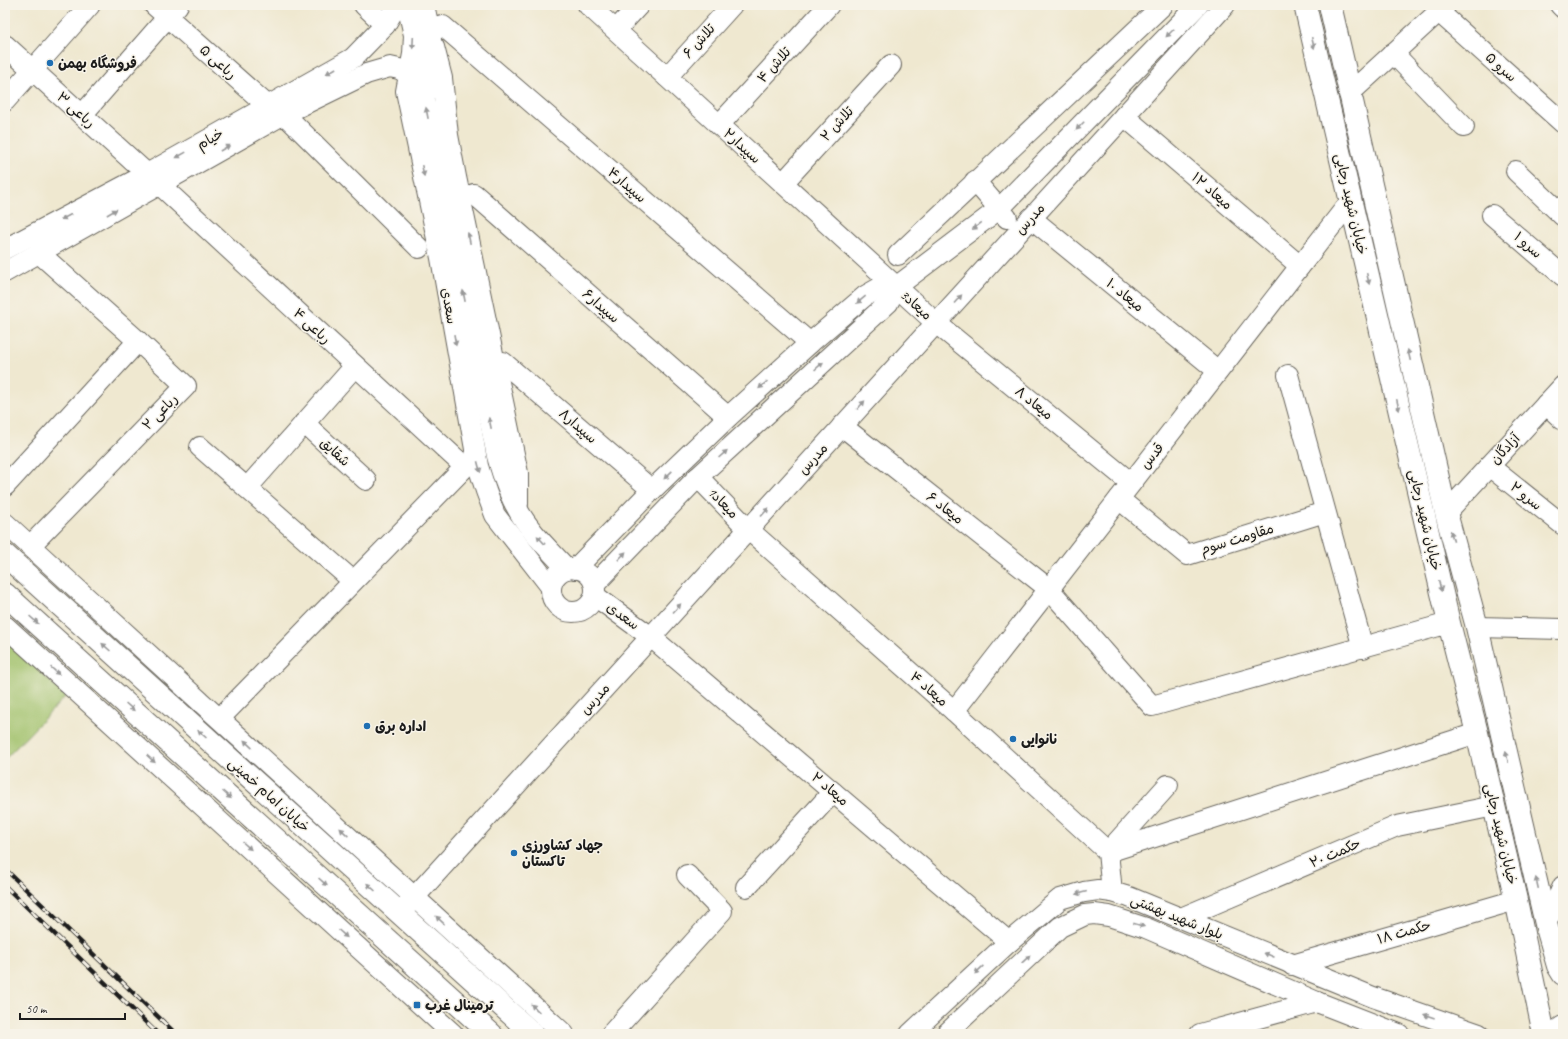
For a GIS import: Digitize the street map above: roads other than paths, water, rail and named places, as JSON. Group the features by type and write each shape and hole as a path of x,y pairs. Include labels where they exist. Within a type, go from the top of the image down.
{"main road":[{"name":"خیابان شهید رجایی","path":"1305,5 1424,517 1516,900 1544,1034"},
{"name":"خیابان شهید رجایی","path":"1330,5 1349,94 1446,513 1477,627 1546,924 1558,966 1563,974"},
{"path":"1424,517 1446,513"},
{"name":"خیابان امام خمینی","path":"5,555 533,1034"},
{"name":"خیابان امام خمینی","path":"5,594 491,1034"},
{"path":"381,935 400,913"},
{"path":"1552,1034 1563,1027"}],"street":[{"path":"5,101 90,5"},
{"path":"364,5 385,25"},
{"name":"خیام","path":"5,272 40,253 154,180 276,110 350,60 367,45 385,25 397,5"},
{"name":"سعدی","path":"407,5 414,35 413,54 406,91 441,258 478,466 495,515 552,587"},
{"name":"سعدی","path":"424,5 437,32 424,82 424,99 497,456 504,480 518,510 534,533 571,569"},
{"name":"سپیدار۲","path":"588,5 896,287"},
{"path":"616,30 639,5"},
{"name":"تلاش ۶","path":"667,77 732,5"},
{"name":"تلاش ۴","path":"719,125 829,5"},
{"path":"898,255 1163,5"},
{"name":"مدرس","path":"400,913 1225,5"},
{"path":"1560,5 1563,8"},
{"path":"1349,94 1442,8"},
{"name":"سرو ۵","path":"1442,8 1563,123"},
{"path":"82,115 166,9"},
{"name":"رباعی ۵","path":"166,9 276,110 419,248"},
{"path":"1186,9 1201,31"},
{"name":"مدرس","path":"896,287 999,209 1186,9"},
{"name":"سپیدار۴","path":"437,32 810,343"},
{"name":"رباعی ۳","path":"5,45 154,180"},
{"path":"367,45 370,58 380,69"},
{"path":"1393,53 1464,127"},
{"path":"350,60 358,66 359,78"},
{"name":"تلاش ۲","path":"783,183 891,65"},
{"name":"خیام","path":"276,110 380,69 390,67 408,74"},
{"name":"میعاد ۱۲","path":"1124,116 1300,266"},
{"path":"1516,171 1563,216"},
{"name":"خیام","path":"5,249 154,180"},
{"name":"رباعی ۴","path":"154,180 465,467 354,581"},
{"name":"میعاد ۱۰","path":"975,181 999,209 1025,225 1218,371"},
{"name":"سپیدار۶","path":"474,194 728,417"},
{"name":"قدس","path":"954,711 1350,202"},
{"name":"سرو ۱","path":"1492,215 1563,276"},
{"name":"رباعی ۲","path":"31,545 186,386 40,253"},
{"path":"896,287 888,303 698,477 595,590 588,607 576,612 563,610 553,600 552,587 557,575 571,569 728,417 865,296 879,288 896,287"},
{"name":"میعاد3","path":"896,287 936,323"},
{"name":"میعاد ۸","path":"936,323 1132,483"},
{"path":"5,486 138,341"},
{"name":"سپیدار۸","path":"504,362 652,490"},
{"path":"247,488 355,366"},
{"path":"1288,375 1362,648 1449,623"},
{"name":"آزادگان","path":"1446,513 1563,386"},
{"path":"1546,404 1563,420"},
{"name":"شقایق","path":"304,423 366,480"},
{"name":"میعاد ۶","path":"842,426 1048,589 1152,706 1362,648"},
{"path":"200,447 354,581 220,718"},
{"name":"سرو ۲","path":"1490,466 1563,526"},
{"name":"میعاد1","path":"698,477 748,530"},
{"name":"مقاومت سوم","path":"1119,499 1187,555 1326,512"},
{"path":"5,523 31,545 564,1034"},
{"name":"میعاد ۴","path":"748,530 954,711 1108,852"},
{"path":"571,569 579,569 589,574 595,590"},
{"name":"سعدی","path":"595,590 651,637"},
{"path":"5,626 453,1034"},
{"path":"1477,627 1563,629"},
{"name":"میعاد ۲","path":"651,637 1009,942"},
{"path":"1108,852 1477,733"},
{"path":"1112,892 1108,852 1168,785"},
{"path":"746,887 833,792"},
{"name":"حکمت ۲۰","path":"1181,918 1398,826 1494,806"},
{"path":"611,1034 722,911 687,875"},
{"path":"1546,924 1563,886"},
{"name":"بلوار شهید بهشتی","path":"910,1034 1009,942 1060,899 1084,892 1098,890 1129,897 1292,965 1374,997 1479,1034"},
{"name":"حکمت ۱۸","path":"1292,965 1516,900"},
{"name":"بلوار شهید بهشتی","path":"946,1034 1060,927 1085,915 1109,916 1146,928 1359,1020 1399,1034"},
{"path":"466,973 480,957"},
{"path":"1359,1020 1374,997"},
{"path":"1200,1034 1317,1002"}],"railway":[{"path":"5,869 176,1034"},
{"path":"5,886 158,1034"}],"place":[{"name":"فروشگاه بهمن","path":"50,63"},
{"name":"اداره برق","path":"367,726"},
{"name":"نانوایی","path":"1013,739"},
{"name":"جهاد کشاورزی تاکستان","path":"514,853"},
{"name":"ترمینال غرب","path":"417,1005"}]}
